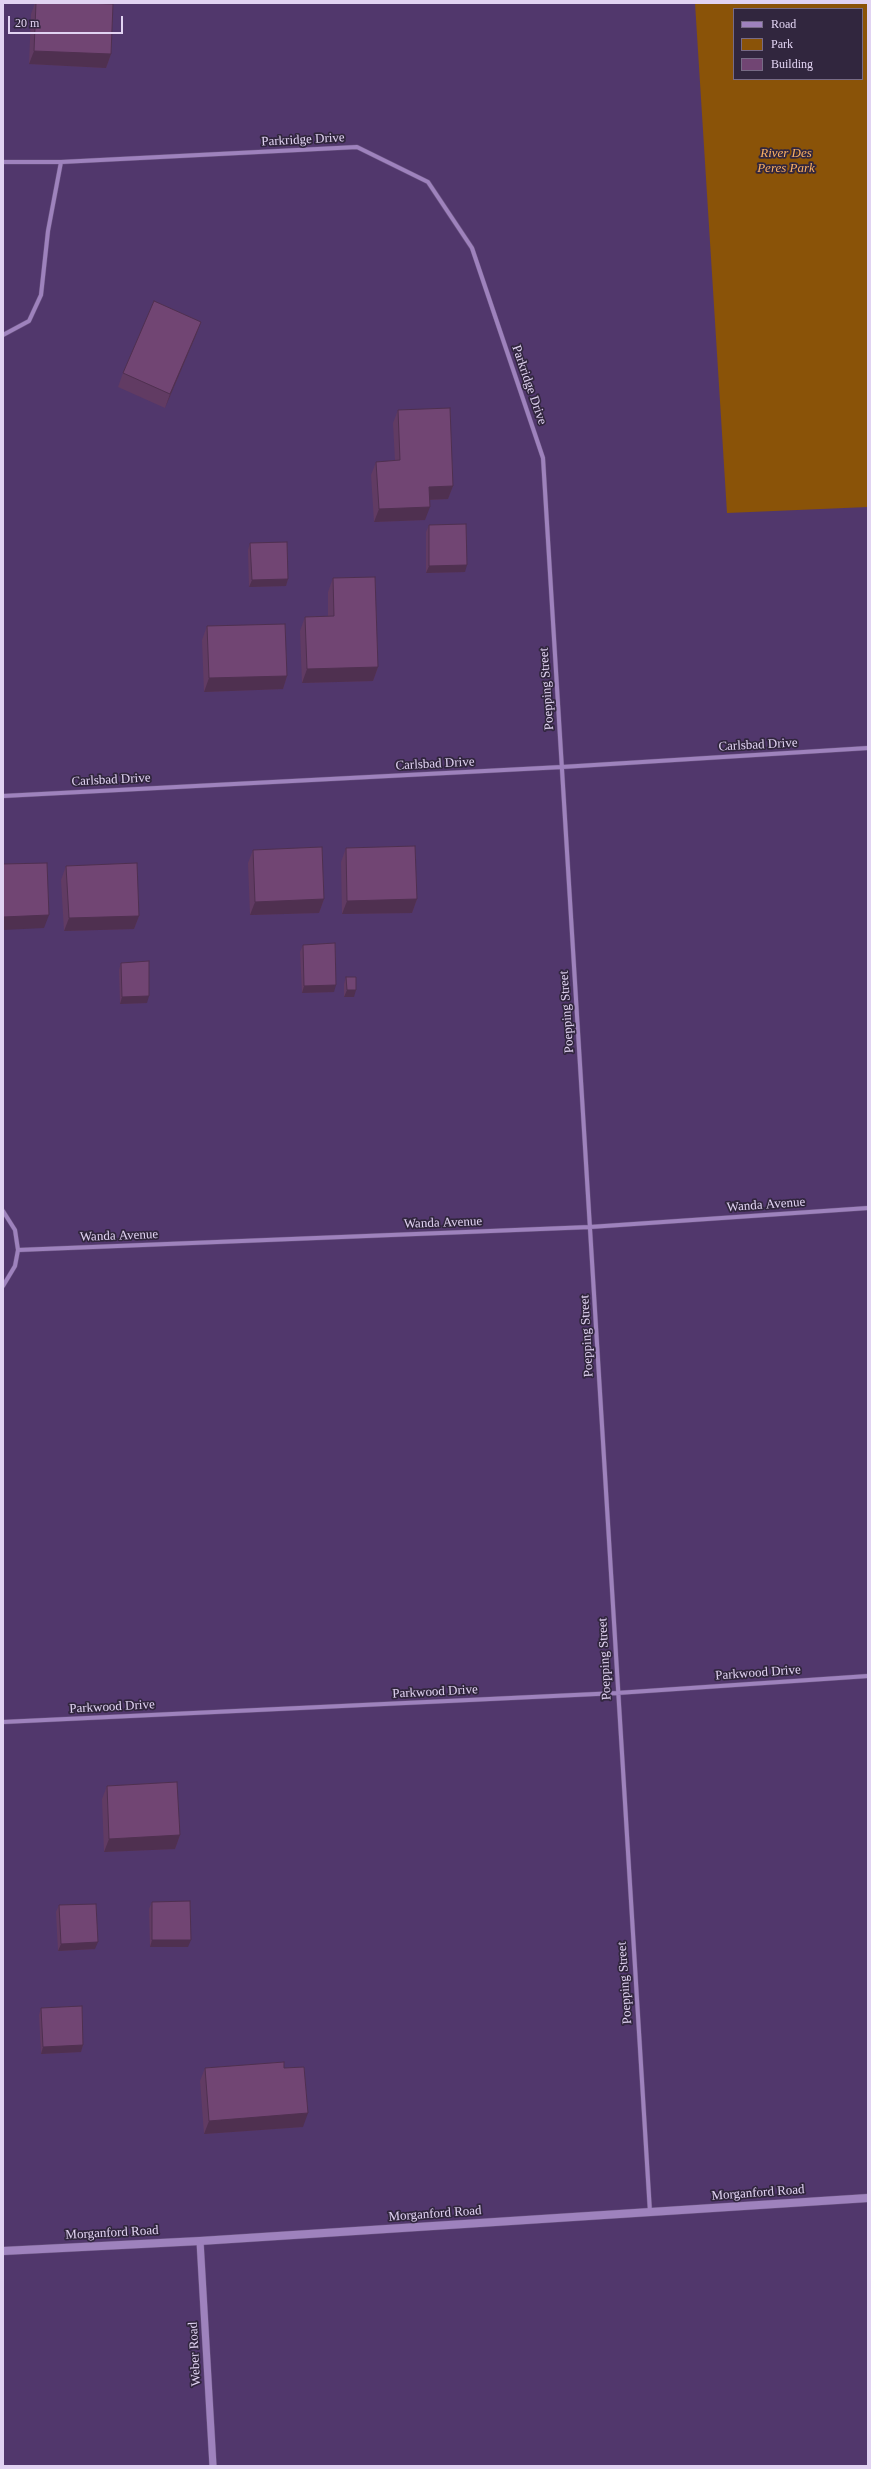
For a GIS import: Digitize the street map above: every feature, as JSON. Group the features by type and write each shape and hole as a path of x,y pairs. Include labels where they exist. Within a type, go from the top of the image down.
{"main road":[{"name":"Morganford Road","path":"3,2251 200,2241 868,2198"}],"street":[{"name":"Parkridge Drive","path":"3,162 61,162 357,147 428,182 472,248 543,458"},
{"path":"3,335 29,321 41,295 48,231 61,162"},
{"name":"Poepping Street","path":"543,458 617,1693 650,2212"},
{"name":"Carlsbad Drive","path":"3,796 562,767 868,748"},
{"name":"Wanda Avenue","path":"18,1250 590,1227 868,1208"},
{"path":"3,1211 15,1230 18,1250 15,1266 3,1286"},
{"name":"Parkwood Drive","path":"3,1722 617,1693 868,1676"},
{"name":"Weber Road","path":"200,2241 213,2466"}],"green space":[{"name":"River Des Peres Park","path":"695,3 868,3 868,507 727,513"}],"building":[{"path":"36,3 113,4 111,54 34,51"},
{"path":"154,301 201,322 170,394 123,373"},
{"path":"450,408 453,486 429,487 430,507 379,509 376,462 400,460 398,410"},
{"path":"466,524 467,565 429,566 429,525"},
{"path":"287,542 288,579 252,580 250,543"},
{"path":"375,577 378,667 307,669 305,617 334,616 333,578"},
{"path":"285,624 287,676 209,678 207,626"},
{"path":"415,846 417,899 347,901 346,848"},
{"path":"322,847 324,899 255,902 253,850"},
{"path":"47,863 49,915 3,917 3,864"},
{"path":"137,863 139,916 69,918 66,866"},
{"path":"335,943 336,985 304,986 303,945"},
{"path":"149,961 149,996 122,997 121,963"},
{"path":"346,977 356,977 356,990 347,990"},
{"path":"177,1782 180,1835 109,1839 107,1786"},
{"path":"190,1901 191,1940 152,1940 152,1902"},
{"path":"96,1904 98,1942 61,1944 59,1905"},
{"path":"82,2006 83,2045 43,2047 41,2008"},
{"path":"284,2062 284,2068 304,2067 308,2113 209,2121 205,2068"}]}
